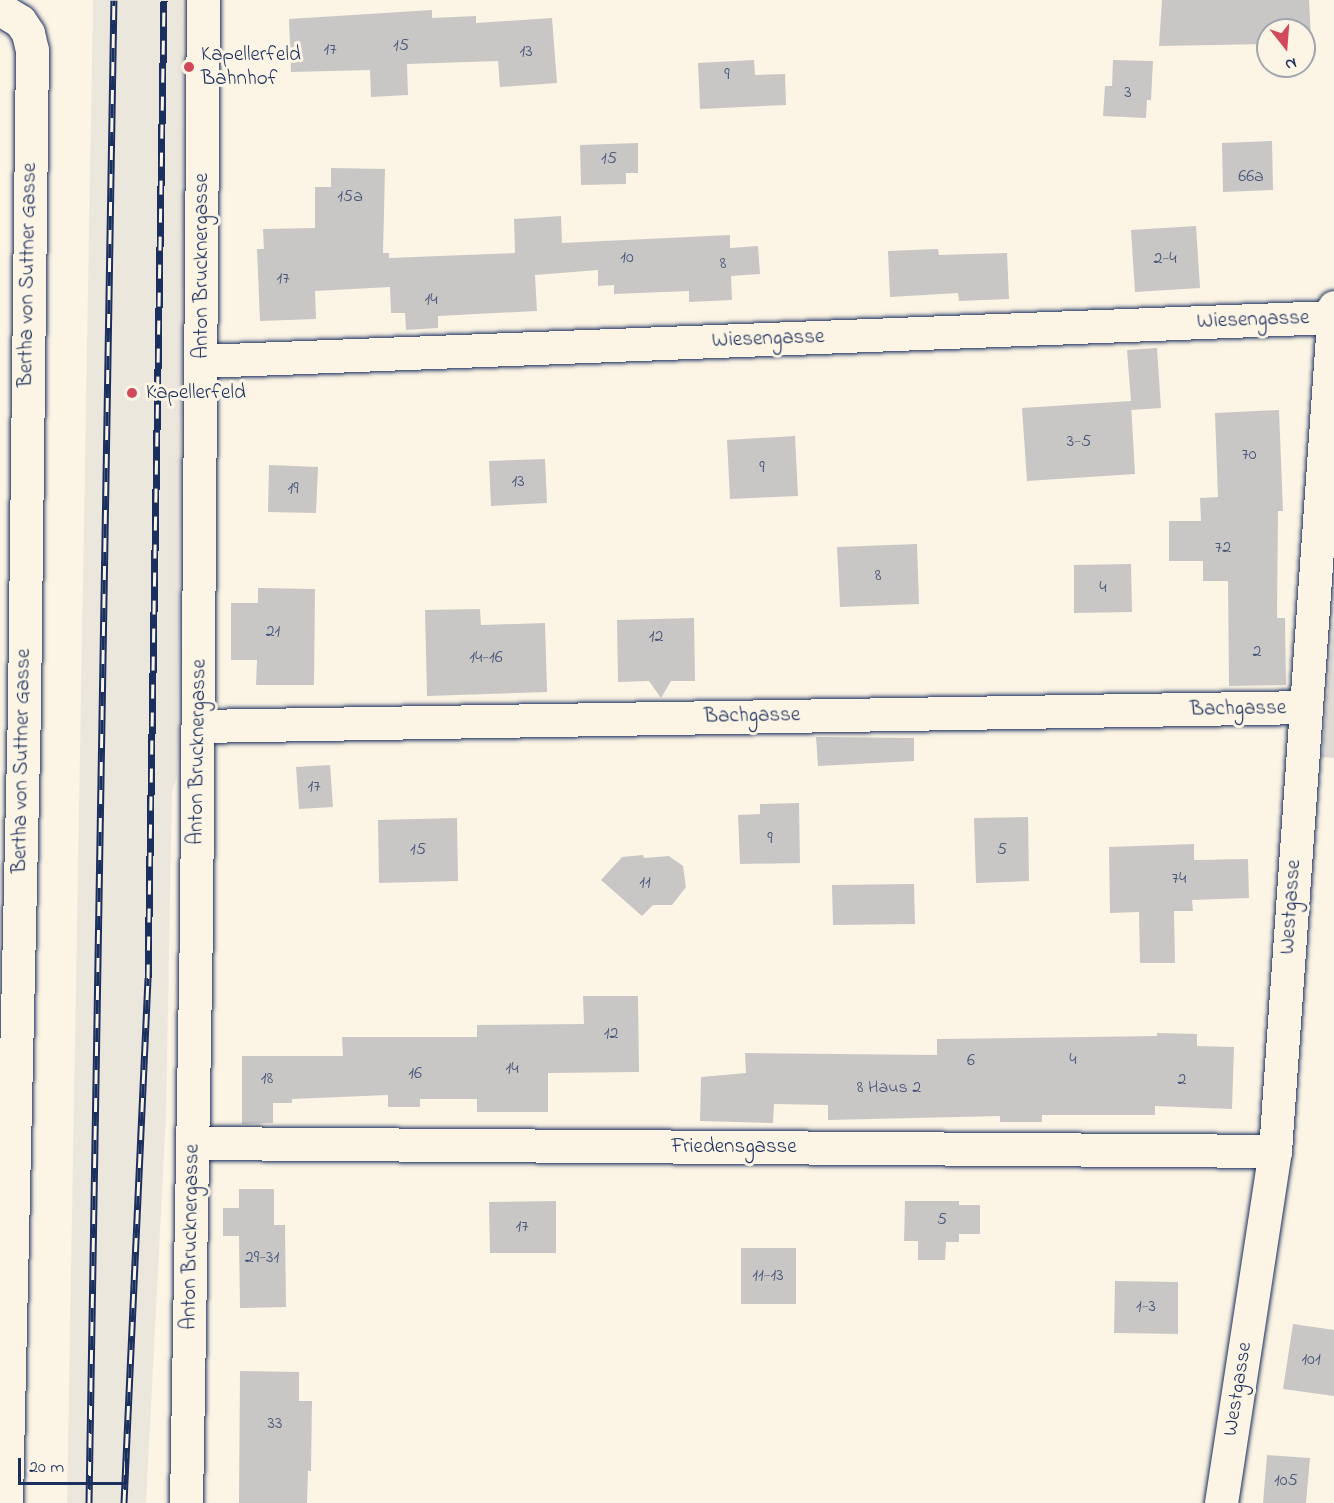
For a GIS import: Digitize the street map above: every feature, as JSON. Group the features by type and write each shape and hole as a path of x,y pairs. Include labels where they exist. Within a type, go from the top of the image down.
{"street":[{"name":"Anton Brucknergasse","path":"186,1503 198,726 203,0"},
{"name":"Bertha von Suttner Gasse","path":"6,1503 3,1434 14,365 32,50 28,33 10,15"},
{"name":"Wiesengasse","path":"202,361 1334,312"},
{"name":"Westgasse","path":"1221,1503 1275,1151 1334,312"},
{"name":"Bachgasse","path":"198,726 1305,707"},
{"name":"Friedensgasse","path":"193,1143 1275,1151"}],"shaded area":[{"path":"93,0 182,0 184,190 177,776 172,792 166,1116 146,1503 67,1503"},
{"path":"1334,617 1334,758 1322,757"}],"building":[{"path":"1162,0 1309,0 1310,18 1256,18 1256,44 1159,46"},
{"path":"432,10 432,18 476,16 476,23 552,18 557,83 500,87 498,61 407,64 408,95 371,97 370,70 291,72 289,19"},
{"path":"754,60 755,75 785,74 786,105 700,109 698,63"},
{"path":"1113,60 1153,61 1151,100 1147,100 1146,118 1103,116 1105,86 1112,86"},
{"path":"1272,141 1273,190 1223,192 1222,143"},
{"path":"638,143 638,173 626,173 626,184 581,185 580,145"},
{"path":"331,168 385,169 383,253 389,253 389,258 515,253 514,219 561,216 562,243 730,235 730,248 758,246 760,274 731,276 732,300 689,302 689,291 614,294 614,285 598,286 598,270 535,275 537,311 438,316 438,328 406,330 405,313 391,313 390,287 315,291 316,319 260,321 257,249 264,249 263,229 315,228 315,187 331,187"},
{"path":"1196,226 1200,288 1135,292 1131,230"},
{"path":"938,249 939,255 1007,253 1009,299 959,301 958,293 890,297 888,251"},
{"path":"1157,348 1161,408 1131,410 1135,474 1027,481 1022,408 1131,401 1127,350"},
{"path":"1279,410 1283,511 1278,511 1277,618 1285,618 1286,685 1229,686 1228,581 1203,581 1203,561 1169,561 1169,521 1201,521 1200,498 1218,497 1215,413"},
{"path":"795,436 798,496 730,499 727,440"},
{"path":"545,459 547,503 491,506 489,461"},
{"path":"269,465 318,467 316,513 268,512"},
{"path":"917,544 919,604 840,607 837,547"},
{"path":"1131,564 1132,612 1074,613 1074,565"},
{"path":"258,588 315,589 314,685 256,685 257,660 231,660 231,603 258,603"},
{"path":"480,609 481,625 545,623 547,692 427,696 425,610"},
{"path":"694,618 695,681 671,681 661,698 649,681 618,682 617,620"},
{"path":"816,737 914,738 914,761 818,766"},
{"path":"330,765 333,807 299,809 296,767"},
{"path":"799,803 800,863 740,864 738,815 760,814 760,804"},
{"path":"1028,817 1029,881 976,883 974,818"},
{"path":"457,818 458,881 379,883 378,820"},
{"path":"1194,844 1194,860 1248,859 1249,898 1192,900 1193,911 1174,911 1175,963 1140,963 1139,912 1110,913 1109,847"},
{"path":"643,855 644,858 669,856 683,866 686,887 672,905 653,905 642,916 601,880 622,857"},
{"path":"914,884 915,924 833,925 832,885"},
{"path":"583,996 638,996 639,1072 548,1073 548,1112 477,1112 477,1099 420,1099 420,1107 388,1107 388,1095 292,1099 292,1103 273,1103 273,1123 242,1124 242,1056 343,1056 342,1037 477,1037 477,1025 584,1024"},
{"path":"1157,1033 1197,1034 1197,1046 1234,1047 1232,1109 1155,1106 1155,1115 1042,1115 1042,1122 1000,1122 1000,1116 828,1120 828,1105 774,1104 773,1123 700,1121 701,1077 746,1073 745,1053 937,1055 937,1039 1157,1036"},
{"path":"239,1189 274,1189 274,1225 285,1225 286,1307 240,1308 239,1236 223,1236 223,1208 239,1208"},
{"path":"556,1201 556,1253 490,1253 489,1202"},
{"path":"905,1201 959,1201 959,1205 980,1205 980,1234 959,1234 959,1242 946,1242 945,1260 918,1260 918,1241 904,1241"},
{"path":"741,1248 796,1248 796,1304 741,1304"},
{"path":"1115,1281 1178,1282 1178,1334 1114,1333"},
{"path":"1293,1324 1334,1330 1334,1396 1283,1389"},
{"path":"240,1371 299,1372 299,1401 312,1401 311,1471 308,1471 307,1503 239,1503"},
{"path":"1267,1455 1310,1458 1306,1503 1263,1503"}],"railway":[{"path":"89,1503 114,0"},
{"path":"124,1503 148,978 164,0"}],"place":[{"name":"Kapellerfeld Bahnhof","path":"189,67"},
{"name":"Kapellerfeld","path":"132,393"}]}
